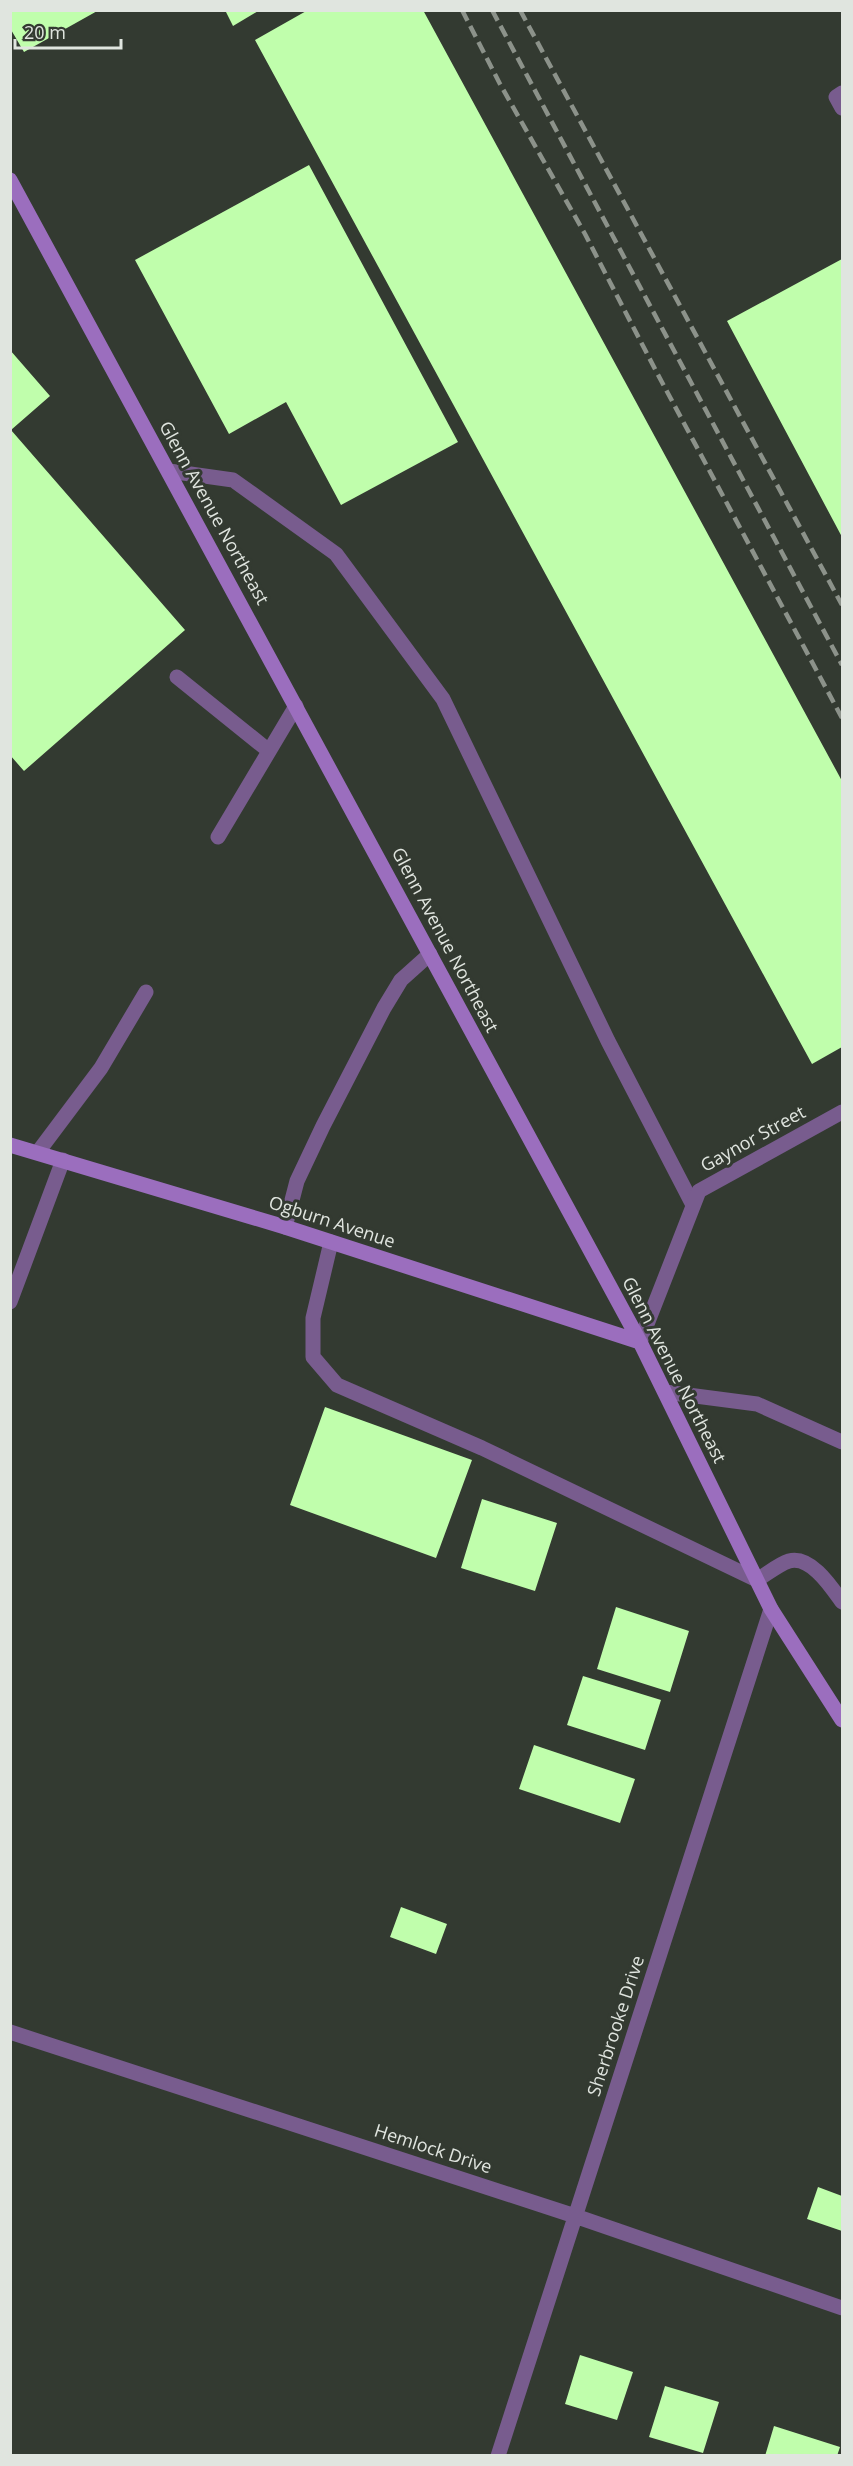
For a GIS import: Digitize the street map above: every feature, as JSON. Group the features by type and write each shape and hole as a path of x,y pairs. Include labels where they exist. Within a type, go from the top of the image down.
{"street":[{"path":"843,93 836,97 843,108"},
{"name":"Glenn Avenue Northeast","path":"10,180 640,1342 771,1609 843,1720"},
{"path":"169,471 233,480 336,554 443,699 608,1041 693,1205"},
{"path":"177,677 269,751"},
{"path":"218,837 296,706"},
{"path":"285,1227 297,1181 322,1126 384,1008 402,980 430,954"},
{"path":"38,1152 101,1068 146,992"},
{"name":"Gaynor Street","path":"640,1342 699,1191 843,1112"},
{"name":"Ogburn Avenue","path":"10,1145 285,1227 640,1342"},
{"path":"10,1302 63,1160"},
{"path":"331,1242 314,1318 313,1357 337,1385 482,1448 757,1580 790,1561 803,1561 843,1602"},
{"path":"665,1392 757,1404 843,1442"},
{"name":"Sherbrooke Drive","path":"498,2456 771,1609"},
{"name":"Hemlock Drive","path":"10,2032 575,2216 843,2308"}],"building":[{"path":"10,10 99,10 24,52 10,28"},
{"path":"225,10 260,10 233,26"},
{"path":"308,10 423,10 842,781 842,1047 812,1064 255,40"},
{"path":"309,165 458,442 341,505 286,402 229,434 135,260"},
{"path":"842,259 842,537 727,321"},
{"path":"10,350 50,396 11,430 185,630 24,771 10,755"},
{"path":"325,1407 472,1460 436,1558 290,1505"},
{"path":"482,1499 557,1523 535,1591 461,1568"},
{"path":"616,1607 689,1631 670,1692 597,1669"},
{"path":"583,1676 661,1700 645,1750 567,1725"},
{"path":"534,1745 635,1779 620,1823 519,1789"},
{"path":"401,1907 447,1924 436,1954 390,1937"},
{"path":"818,2187 842,2196 842,2231 807,2219"},
{"path":"580,2355 633,2372 617,2420 565,2404"},
{"path":"665,2386 719,2402 703,2453 649,2437"},
{"path":"774,2426 840,2447 837,2456 765,2456"}],"railway":[{"path":"462,10 500,84 585,234 842,718"},
{"path":"492,10 842,665"},
{"path":"520,10 842,605"}]}
